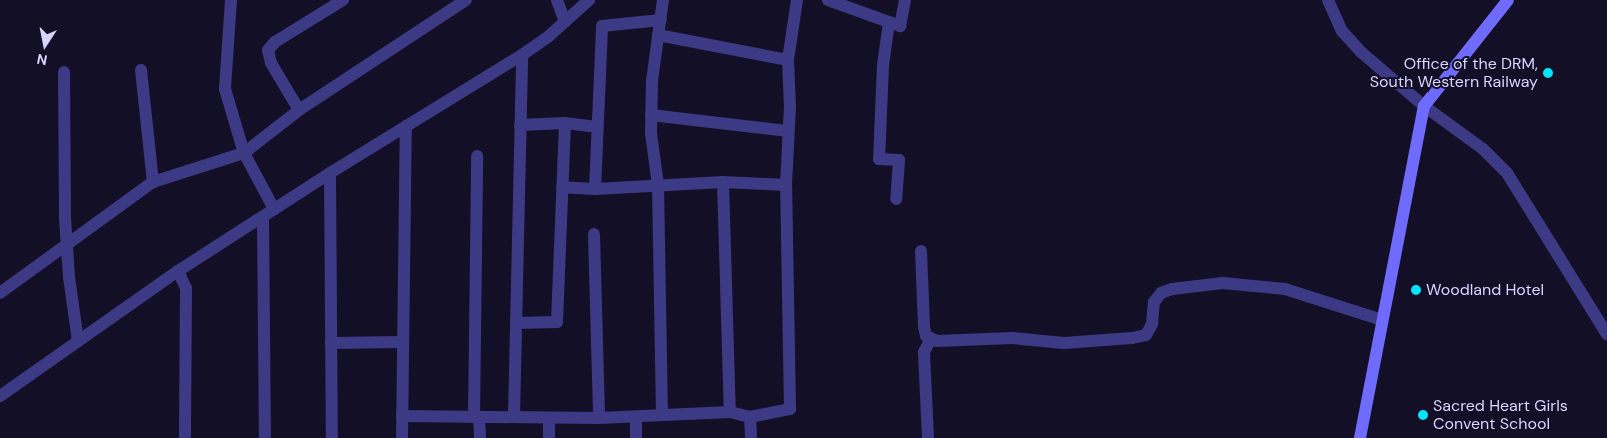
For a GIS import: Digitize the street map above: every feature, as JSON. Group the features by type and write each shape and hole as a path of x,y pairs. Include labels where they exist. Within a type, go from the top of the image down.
{"main road":[{"path":"1360,438 1424,106 1508,0"}],"street":[{"path":"231,0 225,89 244,154 274,209"},
{"path":"299,110 271,63 268,50 275,42 343,0"},
{"path":"0,293 67,242 153,182 244,154 299,110 466,0"},
{"path":"558,0 565,22"},
{"path":"0,396 178,271 330,173 522,55 549,36 589,0"},
{"path":"662,415 658,184 650,132 652,81 663,0"},
{"path":"402,416 599,418 730,412 750,417 790,409 786,185 790,107 788,60 797,0"},
{"path":"836,1 900,26 905,0"},
{"path":"1328,0 1342,31 1362,52 1424,106 1483,149 1507,173 1607,334"},
{"path":"595,189 602,26 661,20"},
{"path":"889,22 883,65 879,159 899,160 896,199"},
{"path":"658,35 788,60"},
{"path":"514,416 522,55"},
{"path":"141,70 153,182"},
{"path":"64,72 67,242 78,340"},
{"path":"651,115 788,131"},
{"path":"520,125 564,123 597,127"},
{"path":"516,323 557,322 564,123"},
{"path":"402,438 406,126"},
{"path":"477,156 477,417 480,438"},
{"path":"330,173 332,438"},
{"path":"562,187 595,189 658,184 724,182 786,185"},
{"path":"724,182 730,412"},
{"path":"263,217 265,438"},
{"path":"594,234 599,418"},
{"path":"921,251 924,328 926,336 937,341 1012,338 1064,343 1132,338 1146,335 1152,324 1154,302 1160,293 1172,289 1223,283 1285,289 1382,320"},
{"path":"178,271 186,288 186,438"},
{"path":"928,438 924,352 931,339"},
{"path":"331,343 403,342"},
{"path":"636,417 636,438"},
{"path":"750,417 751,438"},
{"path":"549,418 549,438"}],"place":[{"name":"Office of the DRM, South Western Railway","path":"1548,73"},
{"name":"Woodland Hotel","path":"1416,290"},
{"name":"Sacred Heart Girls Convent School","path":"1423,415"}]}
